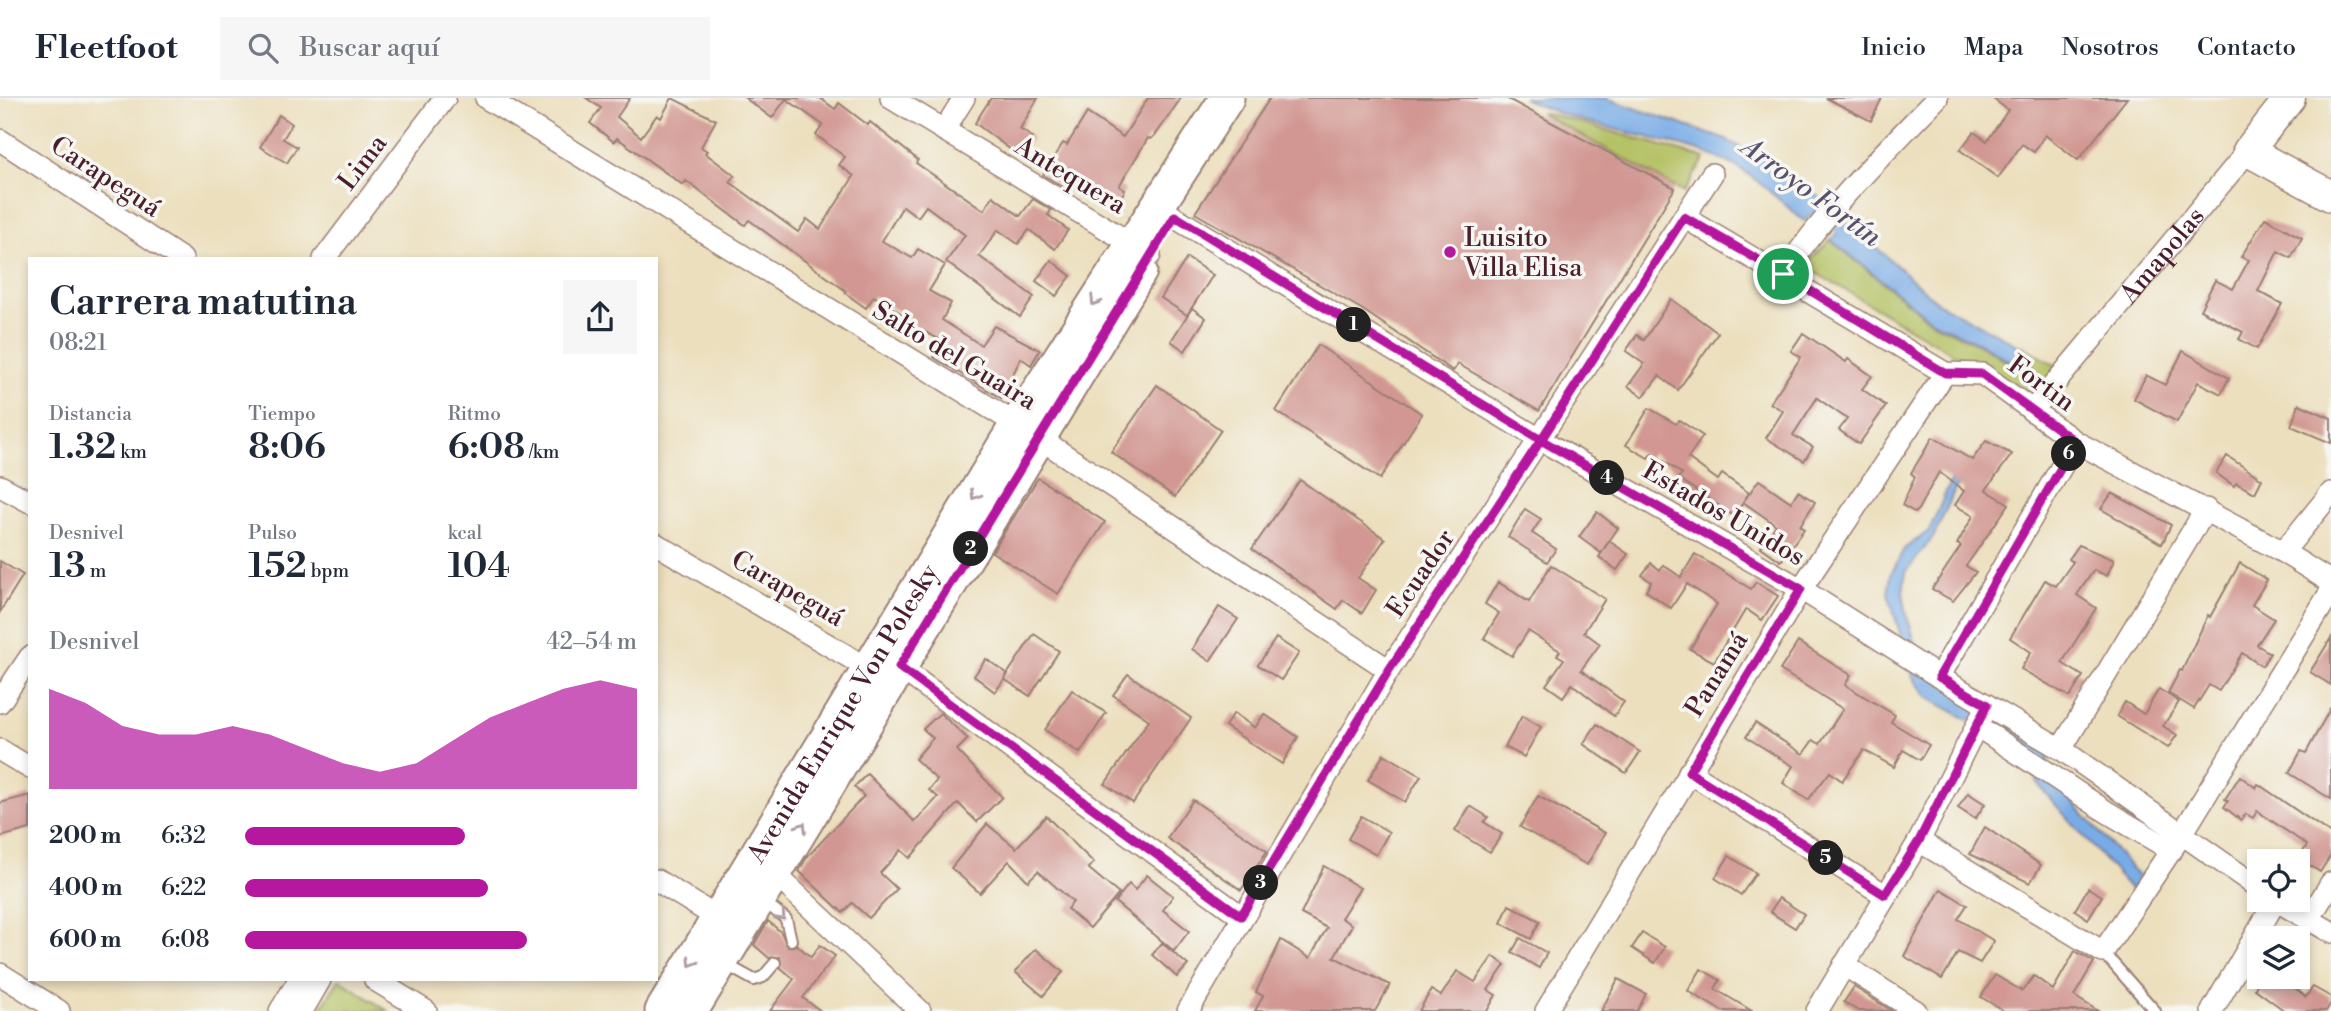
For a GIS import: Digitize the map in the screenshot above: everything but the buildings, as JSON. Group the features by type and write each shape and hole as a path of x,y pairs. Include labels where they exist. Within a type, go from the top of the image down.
{"main road":[{"name":"Avenida Enrique Von Polesky","path":"1166,211 1227,98"},
{"name":"Avenida Enrique Von Polesky","path":"691,1011 721,961 729,924 767,886 1027,432 1140,249 1251,98"},
{"name":"Avenida Enrique Von Polesky","path":"662,1011 729,924 887,673"}],"street":[{"name":"Lima","path":"326,257 445,98"},
{"name":"Salto del Guaira","path":"486,98 1027,432 1389,670"},
{"name":"Antequera","path":"891,98 1140,249"},
{"path":"944,130 964,98"},
{"path":"1783,274 1807,239 1937,98"},
{"name":"Amapolas","path":"2032,411 2290,98"},
{"name":"Carapeguá","path":"0,140 179,257"},
{"path":"2248,151 2331,196"},
{"name":"Ecuador","path":"1188,1011 1241,916 1389,670 1712,174"},
{"name":"Estados Unidos","path":"1166,211 1541,440 1801,589 1939,677 2061,749 2177,842"},
{"name":"Fortin","path":"1684,217 1945,373 1982,374 2005,387 2032,411 2076,442 2206,509 2331,582"},
{"name":"Panamá","path":"1546,1011 1801,589 1945,373"},
{"path":"1939,677 2076,442"},
{"path":"0,486 28,501"},
{"path":"2283,552 2331,493"},
{"path":"2061,749 2206,509"},
{"name":"Carapeguá","path":"658,545 887,673 1241,916"},
{"path":"1919,841 2103,952 2177,842 2331,591"},
{"path":"0,702 28,660"},
{"path":"1817,1011 1919,841 1987,705"},
{"path":"1977,726 2107,812 2177,842 2247,881"},
{"path":"0,750 28,767"},
{"path":"1689,772 1885,895"},
{"path":"658,881 729,924"},
{"path":"2309,919 2331,883"},
{"path":"767,886 920,1011"},
{"path":"2212,1011 2269,912"},
{"path":"2297,912 2331,932"},
{"path":"1844,965 1916,1011"},
{"path":"0,974 59,1011"},
{"path":"280,1011 298,981"},
{"path":"302,1011 319,981"},
{"path":"376,981 426,1011"}],"lane":[{"path":"767,886 786,919 791,940"},
{"path":"2103,952 2155,1011"},
{"path":"721,961 754,980 763,977 775,962"}],"green space":[{"path":"1540,113 1546,113 1705,158 1684,192"},
{"path":"1830,240 1933,323 1977,343 2036,378 2033,365 2021,345 2065,371 2038,403 1811,270 1811,259"},
{"path":"338,981 342,981 388,1011 319,1011"}],"water":[{"path":"1523,98 1606,98 1726,140 1756,155 1825,201 1804,221 1757,181 1728,162 1677,145 1573,118"},
{"path":"1847,221 1937,302 2019,346 2036,377 1981,344 1934,322 1831,240"},
{"path":"1960,460 1967,463 1934,536 1906,572 1903,592 1907,617 1918,650 1935,678 2047,746 2048,761 2064,792 2140,878 2131,890 2040,787 2017,747 1927,697 1913,677 1888,593 1891,574 1904,549 1929,531"}],"waterway":[{"name":"Arroyo Fortín","path":"1808,208 1844,234"}],"place":[{"name":"Luisito Villa Elisa","path":"1450,252"}],"route":[{"path":"1783,274 1684,217 1541,440 1175,216 899,667 1241,916 1389,670 1541,440 1801,589 1689,772 1885,895 1919,841 1987,705 1939,677 2076,442 2032,411 2005,387 1982,374 1945,373 1783,274"}]}
